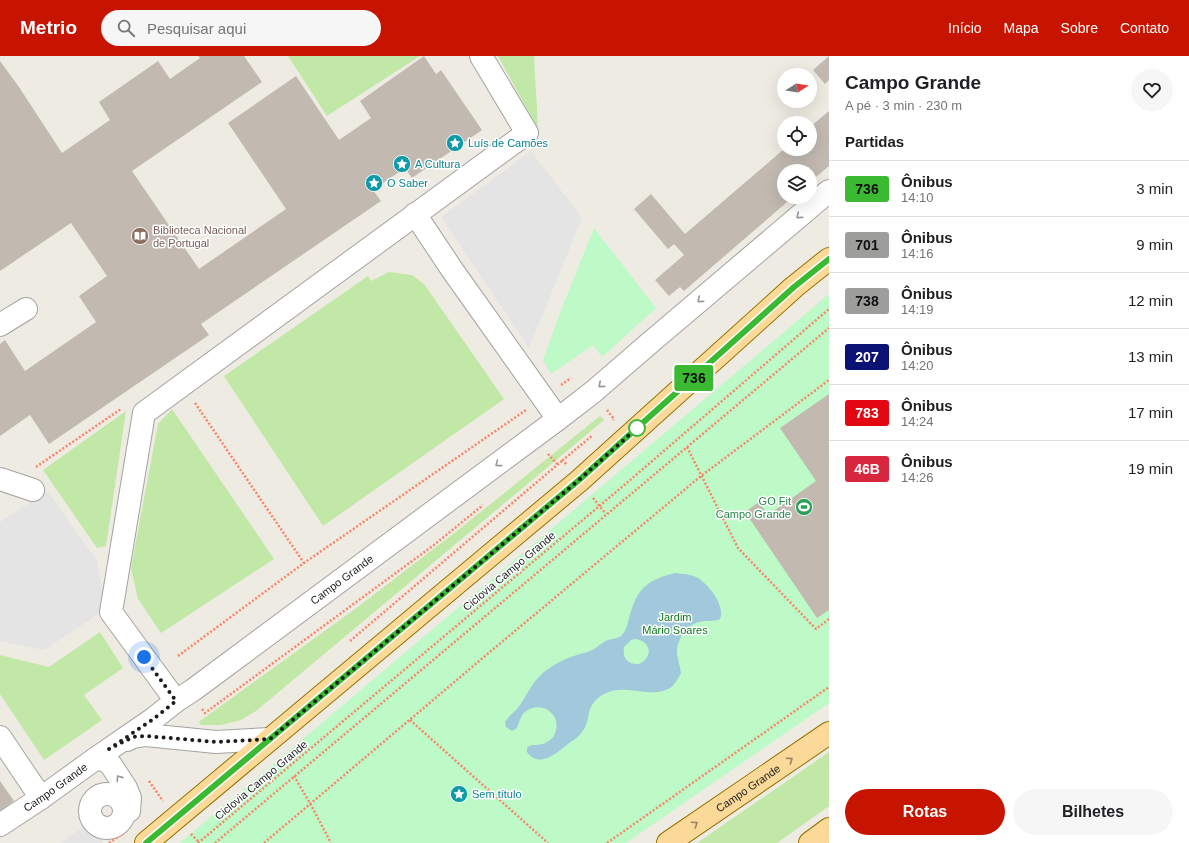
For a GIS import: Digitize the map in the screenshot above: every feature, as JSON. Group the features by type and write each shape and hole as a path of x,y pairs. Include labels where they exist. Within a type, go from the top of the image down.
{"main road":[{"path":"146,843 579,480 794,287 829,259"},
{"name":"Campo Grande","path":"668,843 829,733"},
{"path":"810,843 829,829"}],"street":[{"path":"176,701 111,612 144,413 527,133 481,56"},
{"name":"Campo Grande","path":"0,825 152,720 558,419 593,392 829,191"},
{"path":"415,214 453,271 558,419"},
{"path":"0,326 26,309"},
{"path":"6,481 33,490"},
{"name":"Campo Grande","path":"102,754 133,737 146,736 216,742 270,739"},
{"path":"0,737 41,798"},
{"path":"102,754 126,788 130,798 130,810 118,824"}],"path":[{"name":"Ciclovia Campo Grande","path":"198,843 622,487 829,309"},
{"path":"214,843 829,328"},
{"path":"264,843 701,476 829,380"},
{"path":"197,406 304,563"},
{"path":"6,481 122,408"},
{"path":"686,447 738,548 816,629 829,619"},
{"path":"547,453 557,464"},
{"path":"345,645 563,460"},
{"path":"607,843 829,688"},
{"path":"410,720 548,843"},
{"path":"294,776 331,843"}],"green space":[{"path":"288,56 420,56 327,116"},
{"path":"498,56 534,56 538,129"},
{"path":"594,228 656,308 602,357 593,345 551,374 543,360"},
{"path":"389,272 412,275 424,284 504,399 323,526 224,376 368,276 371,281"},
{"name":"Jardim Mário Soares","path":"829,294 829,703 626,843 180,843"},
{"path":"172,409 274,559 161,633 138,599 131,568 158,424"},
{"path":"126,411 106,546 97,548 43,470"},
{"path":"600,416 604,420 256,711 241,720 221,725 201,725 199,723 355,609 457,531"},
{"path":"100,632 123,668 84,695 102,720 44,760 0,694 0,655 49,667"},
{"path":"829,752 829,806 777,843 697,843"}],"shaded area":[{"path":"531,151 582,218 529,348 441,217"},
{"path":"47,491 97,560 106,609 44,650 0,641 0,522"},
{"path":"89,823 103,842 102,843 60,843"}],"water":[{"path":"675,573 694,576 706,584 715,595 721,614 720,619 702,621 694,624 690,626 683,634 677,649 681,673 672,687 662,691 653,692 615,690 606,693 593,703 585,728 578,737 548,758 537,759 532,757 527,752 527,748 529,746 545,743 554,736 557,726 552,714 548,710 542,708 535,707 529,709 523,714 517,728 512,731 506,727 505,722 517,709 536,681 547,669 559,662 592,650 606,641 621,636 626,627 634,602 642,590 653,581","holes":["631,640 640,640 647,646 649,654 644,661 639,664 629,662 625,657 624,647"]}],"building":[{"path":"198,56 244,56 262,82 132,171 199,269 286,209 228,123 296,76 339,140 371,118 360,101 424,56 436,74 441,70 482,130 412,178 405,168 373,190 381,201 201,324 209,335 49,444 30,415 0,436 0,344 5,340 25,371 96,322 79,296 107,276 71,223 0,271 0,61 19,87 62,153 110,120 99,102 158,61 170,79 200,58"},
{"path":"829,56 829,80 825,84 817,75 817,68 815,68"},
{"path":"829,111 829,166 817,176 817,164 777,164 777,204 785,204 684,291 680,287 669,296 655,280 684,255 674,244 668,249 634,209 651,194 685,234 777,155 817,156 817,121"},
{"name":"GO Fit Campo Grande","path":"829,394 829,610 817,618 745,512 759,502 768,515 816,481 780,428"},
{"path":"0,781 14,801 0,811"}],"bus line":[{"name":"736","path":"146,843 579,480 794,287 829,259"}],"place":[{"name":"Luís de Camões","path":"455,143"},
{"name":"A Cultura","path":"402,164"},
{"name":"O Saber","path":"374,183"},
{"name":"Biblioteca Nacional de Portugal","path":"140,236"},
{"name":"GO Fit Campo Grande","path":"804,507"},
{"name":"Sem título","path":"459,794"}],"route":[{"path":"144,657 176,701 152,720 109,749 133,737 146,736 216,742 270,739 579,480 637,428"}]}
